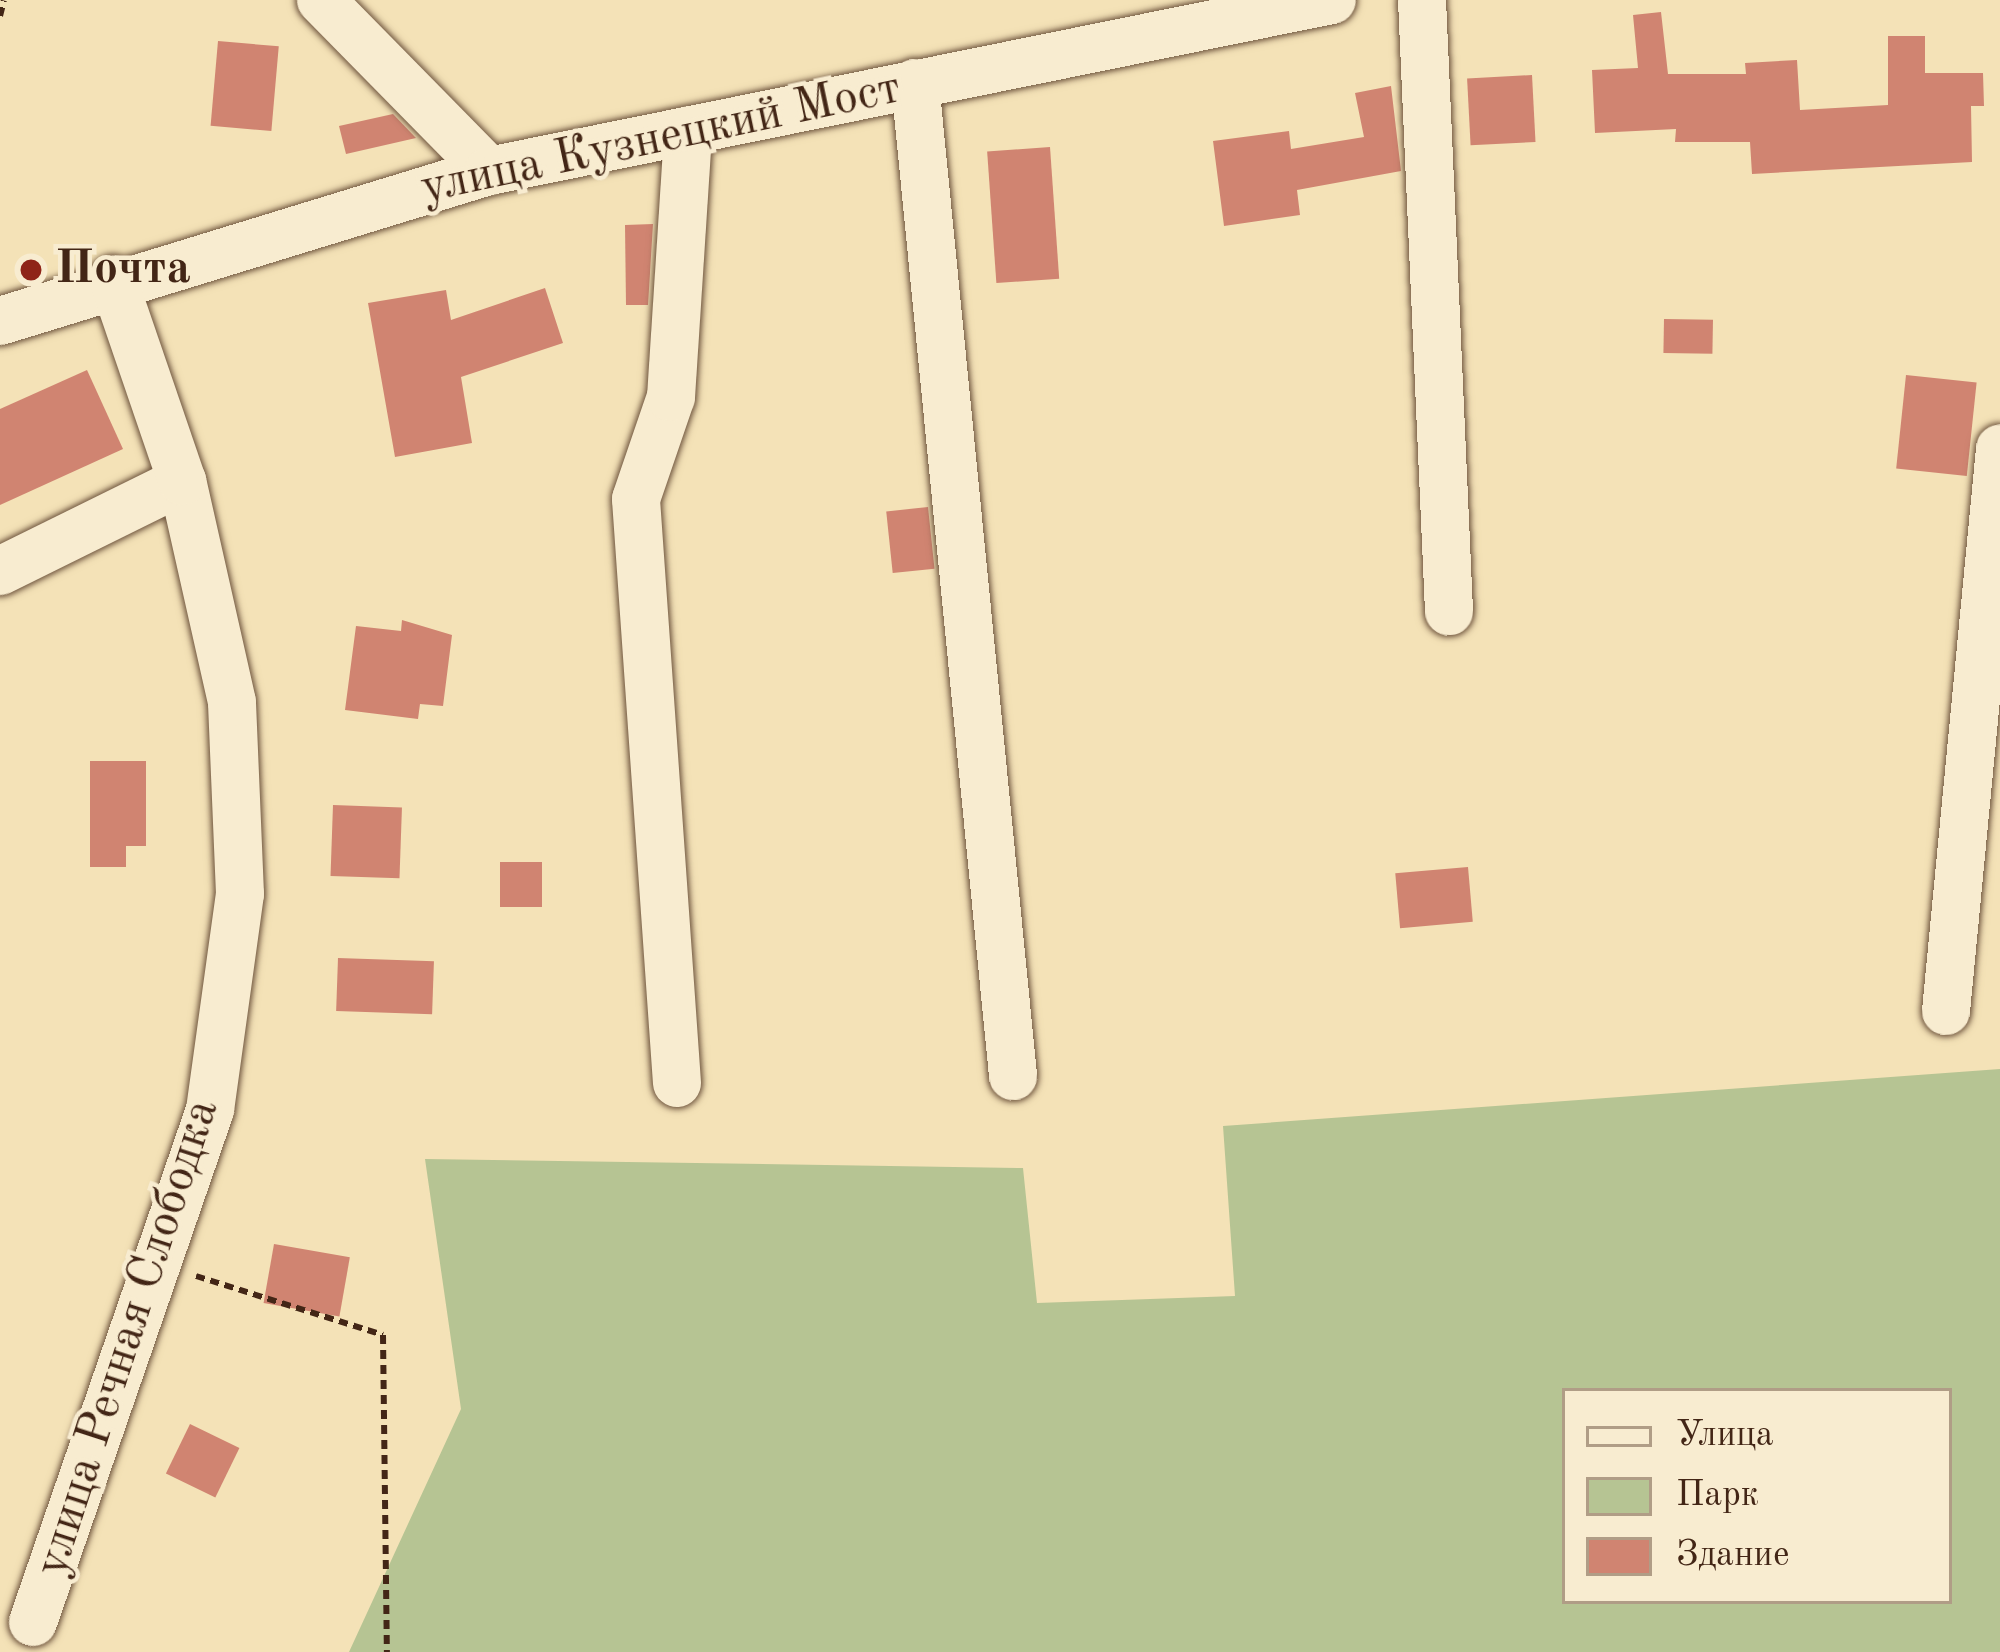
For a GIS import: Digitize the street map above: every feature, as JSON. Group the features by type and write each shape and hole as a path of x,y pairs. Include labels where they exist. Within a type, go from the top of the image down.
{"street":[{"path":"320,0 490,171"},
{"name":"улица Кузнецкий Мост","path":"0,321 113,280 490,171 1332,0"},
{"path":"1422,0 1449,610"},
{"path":"915,83 1013,1076"},
{"path":"677,1083 635,500 670,397 688,131"},
{"name":"улица Речная Слободка","path":"33,1622 210,1110 240,894 232,702 182,481 113,280"},
{"path":"1946,1011 2000,449"},
{"path":"0,571 182,481"}],"path":[{"path":"0,16 4,0"},
{"path":"157,1264 383,1335 387,1652"}],"green space":[{"path":"2000,1069 2000,1652 349,1652 461,1409 425,1159 1023,1168 1037,1303 1235,1296 1223,1126"}],"building":[{"path":"1661,12 1668,74 1746,74 1745,63 1797,60 1800,110 1888,105 1888,36 1925,36 1925,73 1983,73 1984,106 1971,106 1972,162 1752,174 1750,142 1675,142 1676,129 1595,133 1592,70 1638,68 1633,15"},
{"path":"218,41 279,46 271,131 211,126"},
{"path":"1532,75 1536,142 1471,145 1467,78"},
{"path":"1391,86 1401,171 1297,190 1300,215 1224,226 1213,141 1289,131 1291,149 1364,137 1355,93"},
{"path":"393,114 416,138 346,154 339,126"},
{"path":"1050,147 1059,279 996,283 987,151"},
{"path":"653,224 648,305 626,305 625,225"},
{"path":"545,288 563,343 461,377 472,443 395,457 368,303 446,290 451,320"},
{"path":"1664,319 1713,320 1712,354 1663,353"},
{"path":"87,370 123,449 0,505 0,409"},
{"path":"1906,375 1977,382 1967,476 1896,468"},
{"path":"928,507 934,569 893,573 886,511"},
{"path":"402,620 452,635 443,706 420,704 418,719 345,710 356,626 401,631"},
{"path":"90,761 146,761 146,846 126,846 126,867 90,867"},
{"path":"333,805 402,807 399,878 331,876"},
{"path":"500,862 542,862 542,907 500,907"},
{"path":"1468,867 1473,922 1400,928 1395,873"},
{"path":"338,958 434,961 432,1014 336,1011"},
{"path":"274,1244 350,1257 339,1316 264,1303"},
{"path":"190,1424 239,1448 215,1498 166,1473"}],"place":[{"name":"Почта","path":"31,270"}]}
